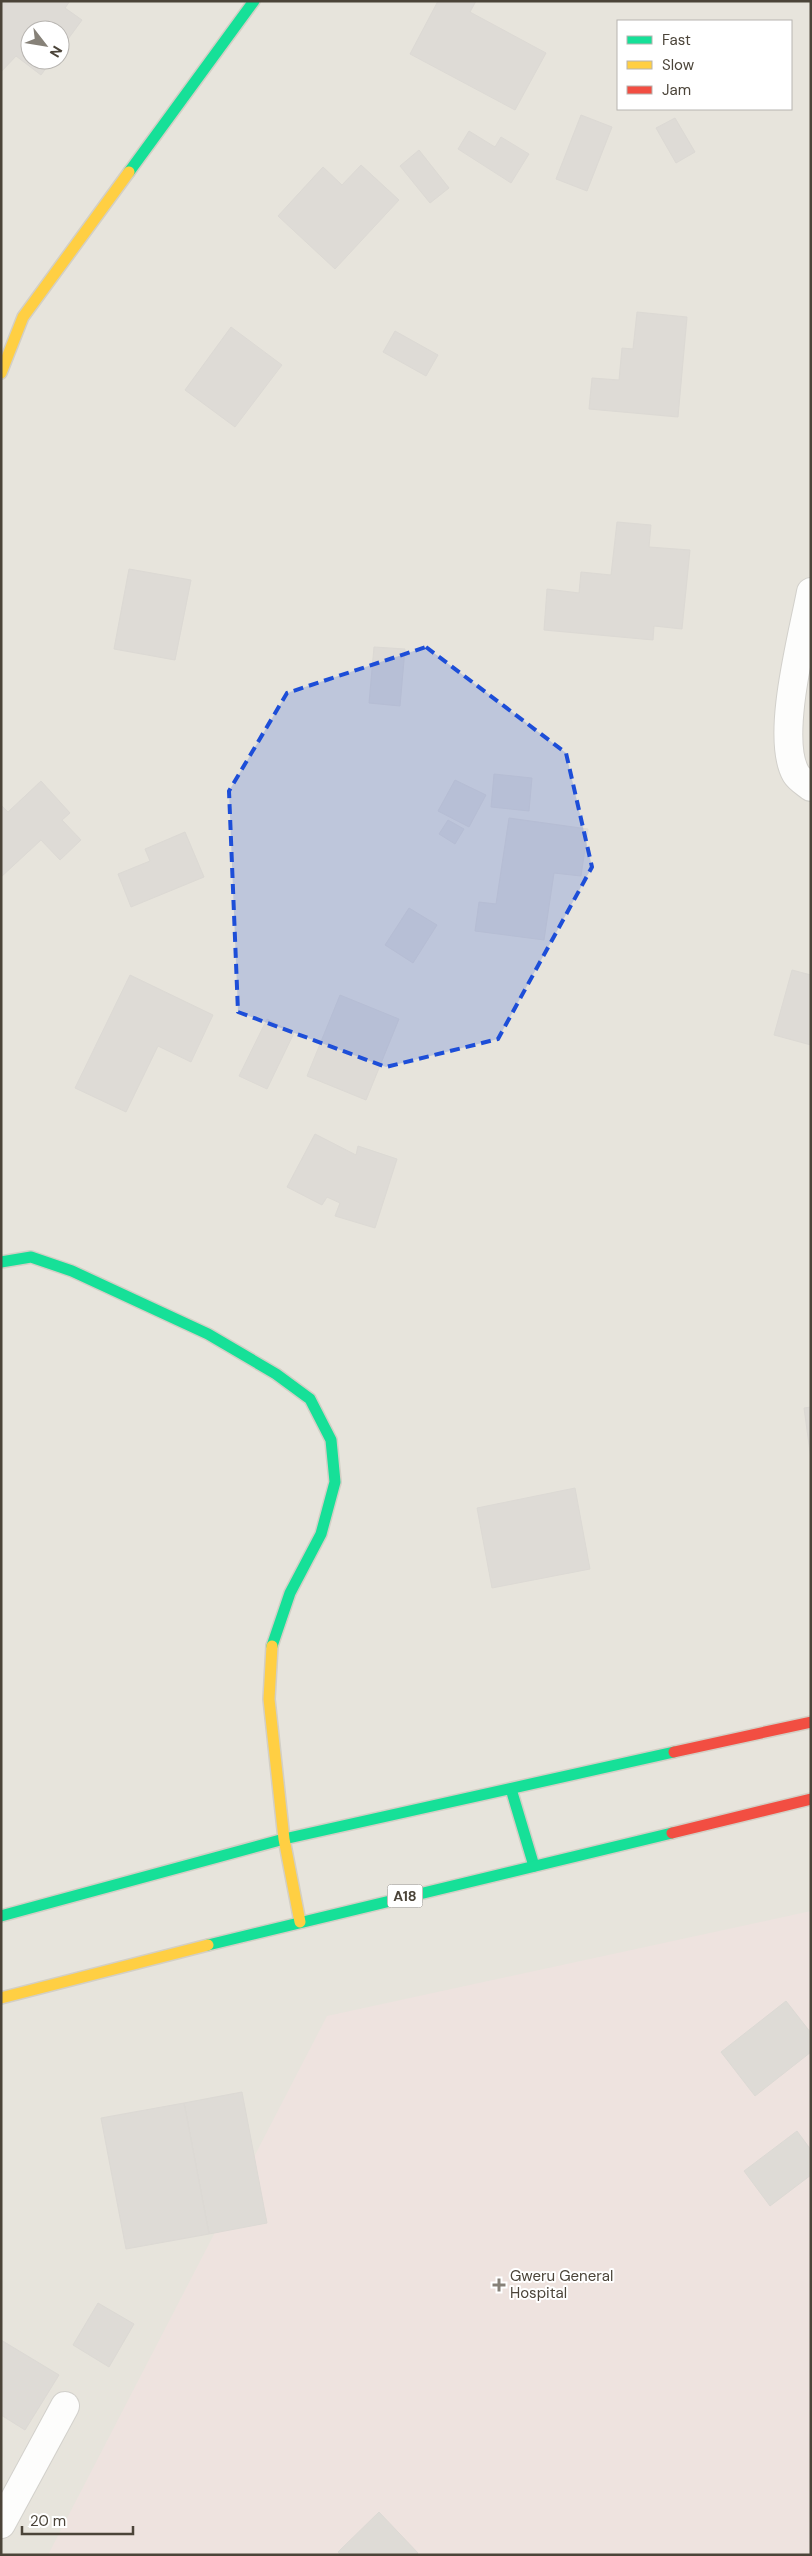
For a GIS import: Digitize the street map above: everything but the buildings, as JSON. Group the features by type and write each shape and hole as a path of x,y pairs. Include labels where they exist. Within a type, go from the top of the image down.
{"main road":[{"path":"1,373 12,323 254,1"},
{"path":"1,1262 31,1257 72,1271 208,1334 276,1374 310,1399 331,1440 335,1482 321,1534 290,1592 272,1645 270,1699 284,1839 300,1922"},
{"path":"1,1916 284,1839 811,1722"},
{"path":"511,1789 534,1866"},
{"name":"A18","path":"1,1998 300,1922 811,1800"}],"street":[{"path":"811,592 789,717 789,750 797,775 811,787"},
{"path":"1,2524 65,2406"}],"highlighted area":[{"path":"426,647 566,753 592,867 498,1039 386,1067 238,1012 229,791 287,693"}],"shaded area":[{"path":"1,1 811,1 811,2555 1,2555"},
{"name":"Gweru General Hospital","path":"811,1911 811,2555 48,2555 327,2016"}],"traffic: fast":[{"path":"129,172 254,1"},
{"path":"1,1262 31,1257 72,1271 208,1334 276,1374 310,1399 331,1440 335,1482 321,1534 290,1593 272,1646"},
{"path":"1,1916 284,1839 674,1752"},
{"path":"511,1789 534,1866"},
{"path":"208,1945 672,1833"}],"traffic: slow":[{"path":"1,373 23,317 129,172"},
{"path":"272,1646 269,1699 284,1839 300,1922"},
{"path":"1,1998 208,1945"}],"traffic: jam":[{"path":"674,1752 811,1722"},
{"path":"672,1833 811,1799"}],"place":[{"name":"Gweru General Hospital","path":"499,2285"}]}
